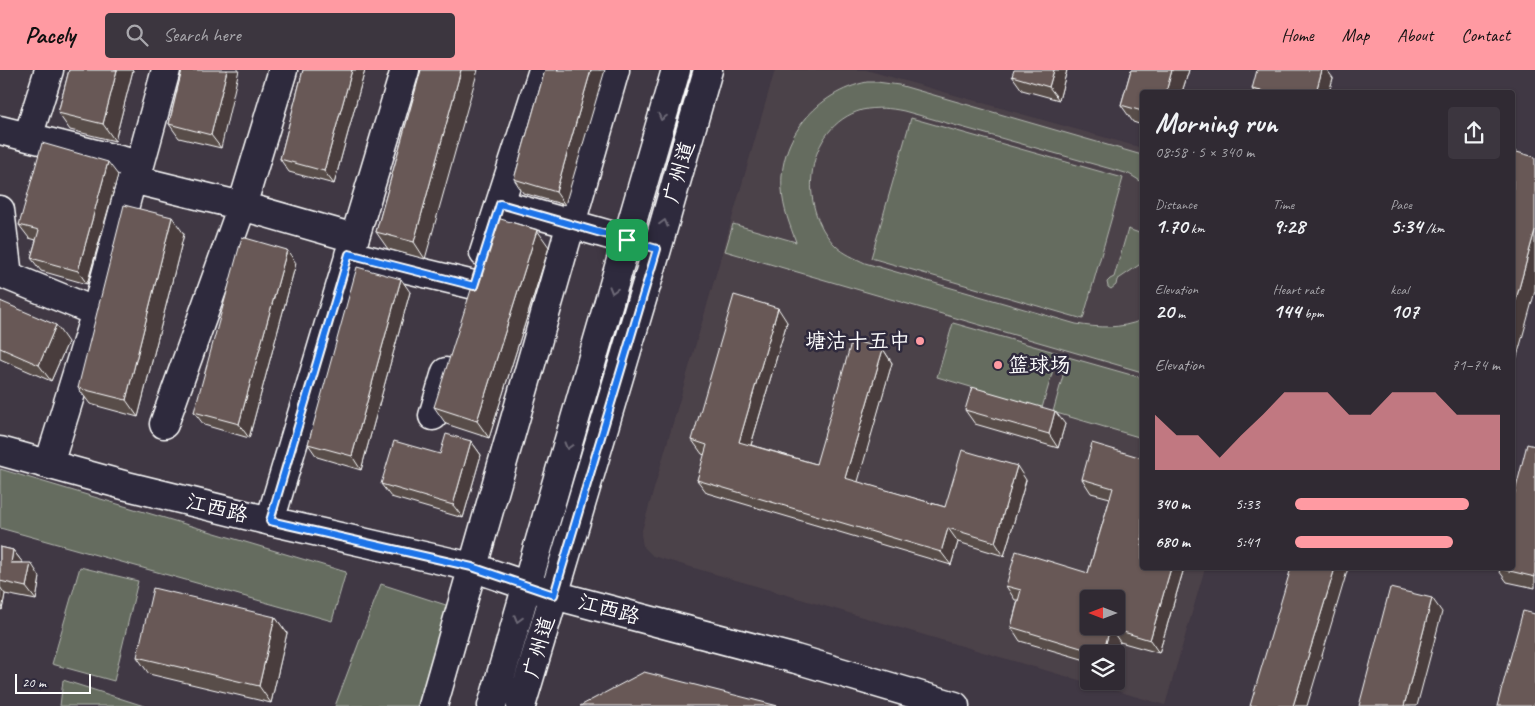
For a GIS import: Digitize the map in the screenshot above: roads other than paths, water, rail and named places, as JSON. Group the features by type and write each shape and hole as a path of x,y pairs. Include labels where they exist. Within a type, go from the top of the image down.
{"street":[{"path":"28,137 48,70"},
{"path":"49,464 96,312 166,70"},
{"path":"164,424 242,206 283,70"},
{"path":"270,521 405,70"},
{"path":"0,130 28,137 242,206 352,246 471,295 543,70"},
{"path":"433,706 569,225 615,70"},
{"name":"广州道","path":"492,706 676,70"},
{"name":"广州道","path":"522,706 708,70"},
{"path":"500,204 657,249"},
{"path":"0,210 8,276 96,312"},
{"path":"433,416 453,351"},
{"name":"江西路","path":"0,451 127,486 472,567 554,595 796,659 955,706"}],"place":[{"name":"塘沽十五中","path":"920,341"},
{"name":"篮球场","path":"998,365"}]}
